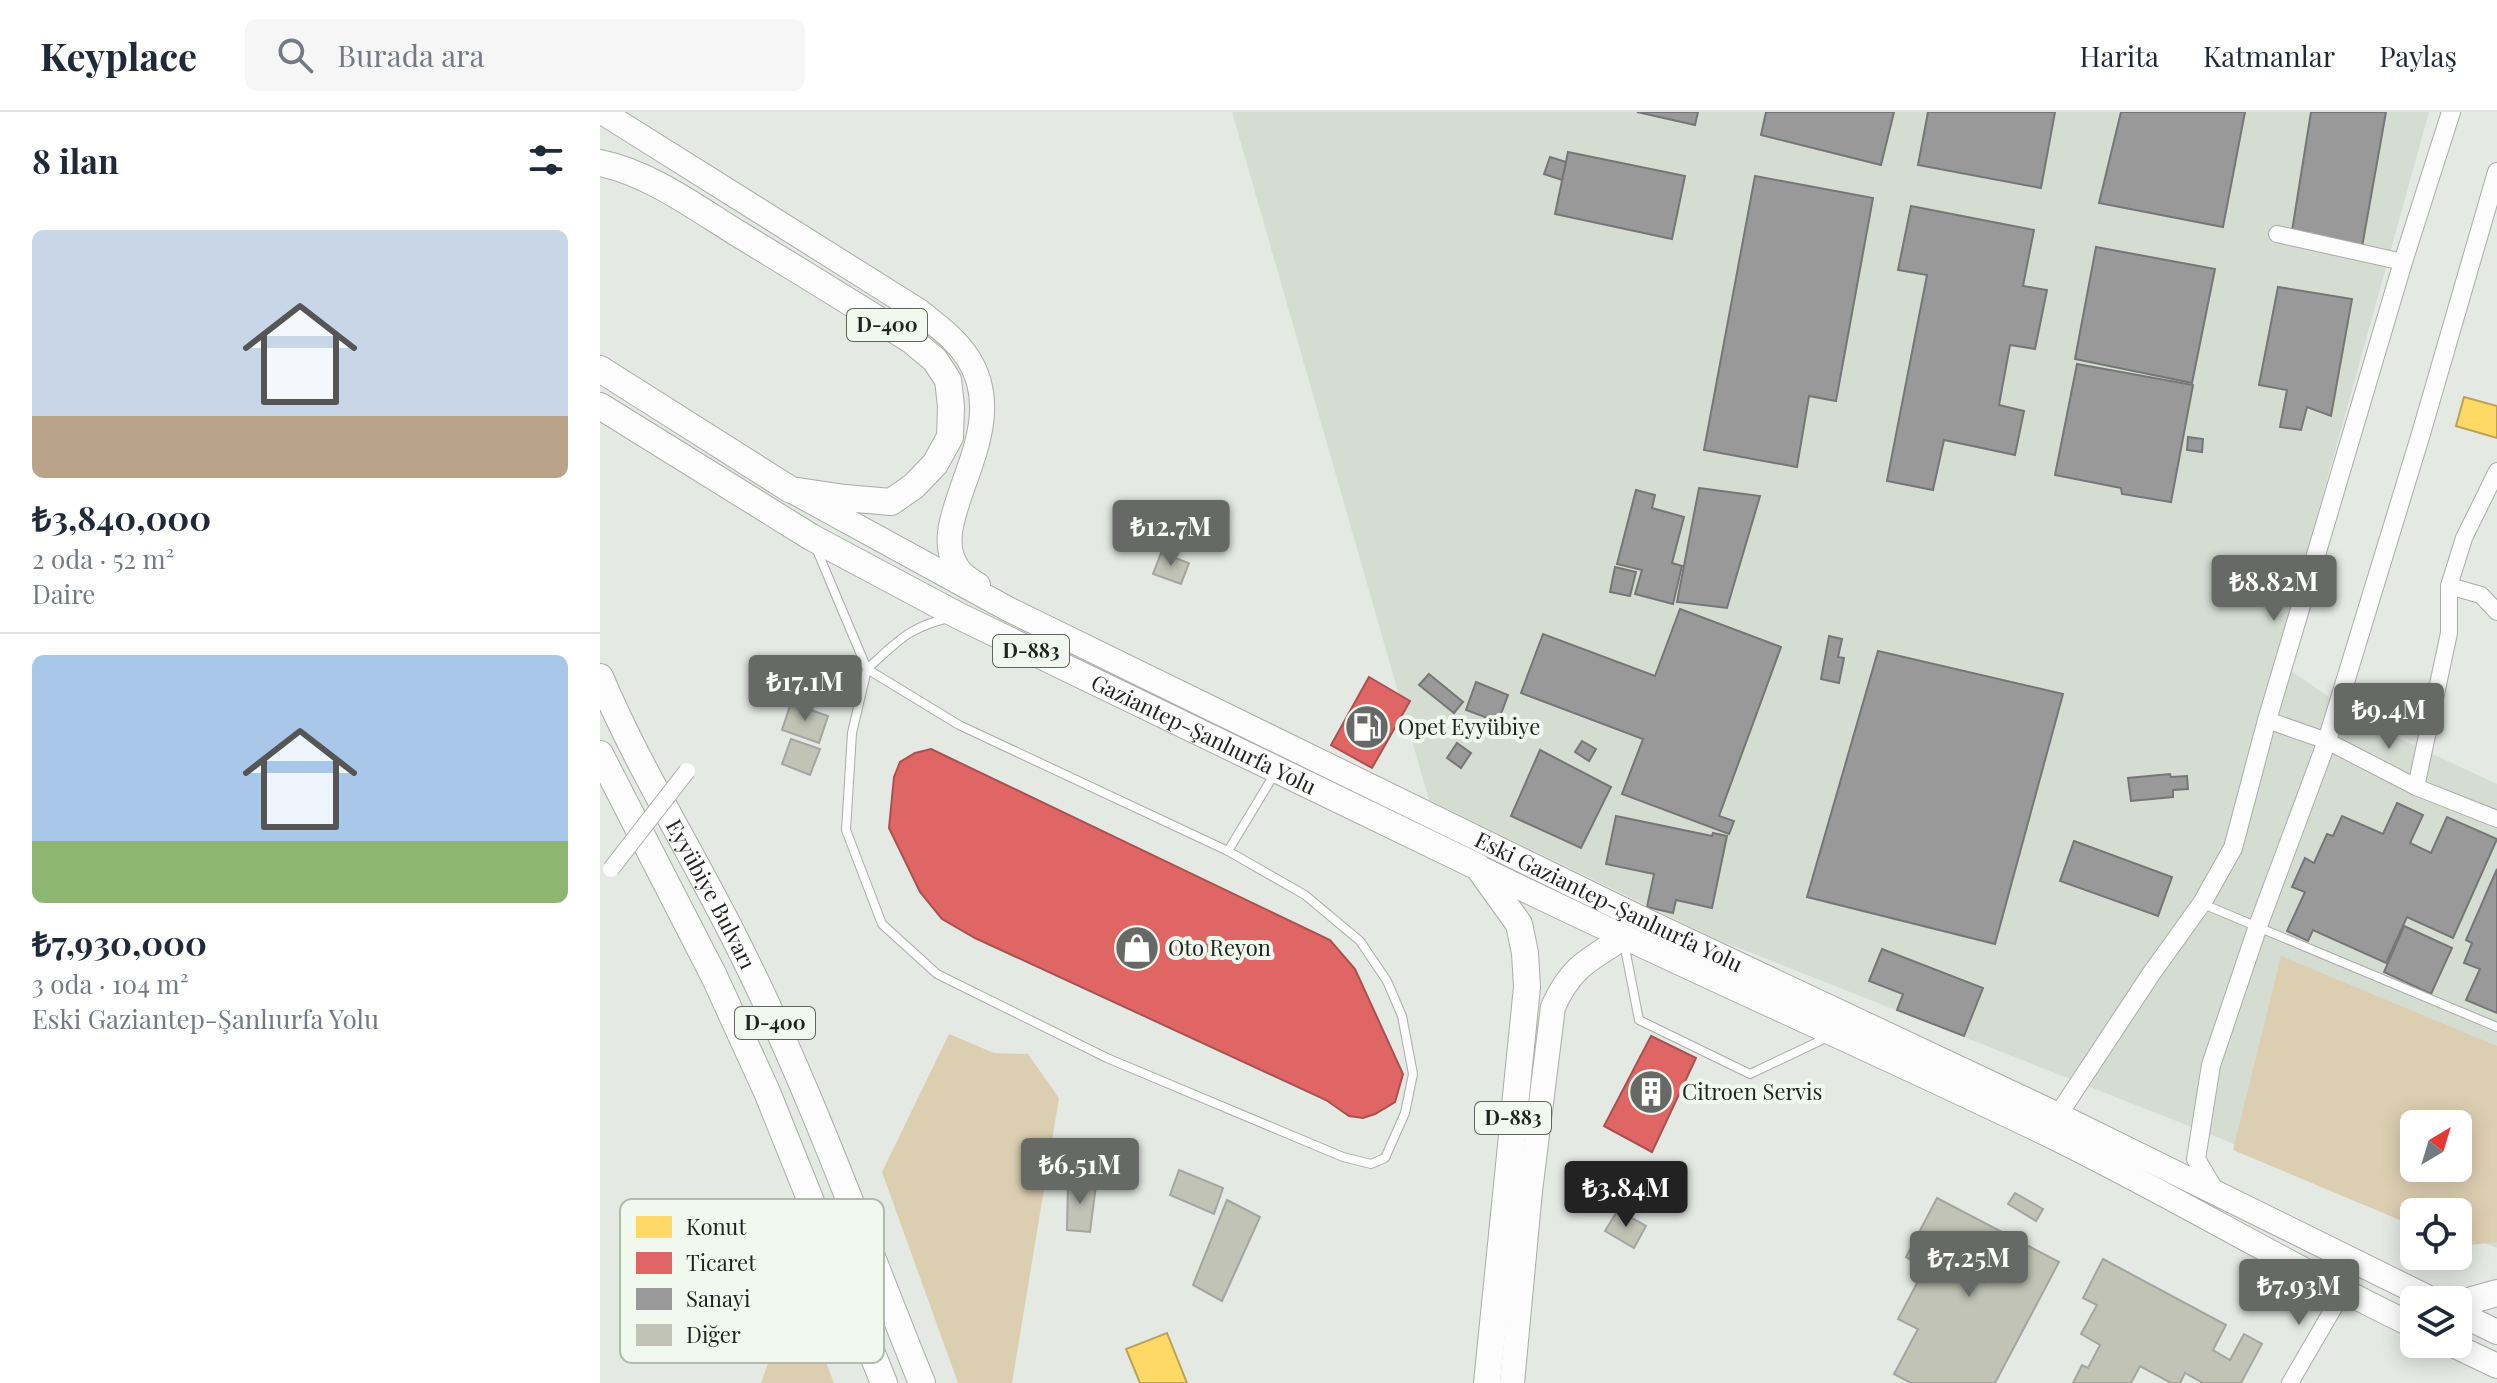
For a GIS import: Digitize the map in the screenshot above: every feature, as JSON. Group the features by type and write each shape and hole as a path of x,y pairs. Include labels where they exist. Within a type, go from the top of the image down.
{"highway":[{"name":"D-400","path":"600,163 616,166 650,181 695,207 897,331 935,360 948,380 950,437 935,464 914,486 891,502 791,490 600,369"},
{"name":"Gaziantep-Şanlıurfa Yolu","path":"600,406 811,537 959,616 1478,867"},
{"name":"Eyyübiye Bulvarı","path":"600,677 747,962 795,1066 848,1199"},
{"name":"Eyyübiye Bulvarı","path":"600,754 714,976 767,1092 810,1199"},
{"name":"D-400","path":"600,763 618,790"},
{"name":"D-883","path":"1478,867 1519,924 1527,987 1487,1383"},
{"name":"Eyyübiye Bulvarı","path":"884,1288 922,1383"},
{"path":"2472,1300 2497,1293"},
{"name":"Eyyübiye Bulvarı","path":"876,1363 884,1383"}],"main road":[{"path":"602,112 919,311 953,339 970,361 980,389 983,420 976,452 948,528 950,550 958,569 1008,609"},
{"name":"Eski Gaziantep-Şanlıurfa Yolu","path":"791,490 1008,609 1638,917 2215,1191 2405,1286"},
{"name":"Eski Gaziantep-Şanlıurfa Yolu","path":"1478,867 1623,938 2045,1133 2400,1319"},
{"path":"1512,1383 1531,1176 1553,1007 1564,982 1584,962 1623,938"},
{"path":"2472,1320 2497,1332"},
{"path":"2472,1354 2497,1366"}],"street":[{"path":"2058,1115 2202,903 2233,848 2267,720 2403,262 2451,112"},
{"path":"2215,1191 2196,1159 2211,1065 2258,926 2327,741 2497,172"},
{"path":"2277,234 2403,262"},
{"path":"2416,787 2449,633 2449,586 2464,538 2497,471"},
{"path":"2449,586 2481,595 2497,612"},
{"path":"2267,720 2327,741 2416,787 2497,819"},
{"path":"611,869 687,771"},
{"path":"2290,1383 2343,1292"}],"lane":[{"path":"811,537 867,669 959,725 1228,851 1305,895 1360,941 1387,981 1402,1016 1413,1074 1405,1113 1385,1158 1371,1164 1343,1157 1107,1058 937,974 882,924 846,830 852,733 867,669 896,640 930,622 959,616"},
{"path":"1228,851 1277,770"},
{"path":"2202,903 2497,1027"},
{"path":"1623,938 1639,1020 1750,1074 1831,1035"}],"shaded area":[{"path":"1232,112 2429,112 2277,661 2366,723 2497,784 2497,1248 2472,1238 2472,1198 2400,1198 2400,1209 1716,939 1429,800"},
{"path":"2281,956 2497,1046 2497,1242 2472,1245 2472,1198 2400,1198 2400,1220 2233,1150"},
{"path":"949,1034 994,1053 1028,1054 1059,1098 1012,1383 958,1383 882,1172"},
{"path":"768,1363 826,1363 834,1383 761,1383"}],"building: Konut":[{"path":"2464,397 2497,406 2497,438 2456,426"},
{"path":"1167,1333 1187,1383 1140,1383 1126,1349"}],"building: Ticaret":[{"path":"1369,677 1410,701 1372,768 1331,745"},
{"path":"931,749 1330,940 1355,969 1403,1074 1395,1102 1363,1118 1349,1116 1326,1100 975,938 942,919 920,892 889,828 894,777 900,762 915,753"},
{"name":"Citroen Servis","path":"1651,1036 1696,1058 1652,1152 1604,1126"}],"building: Sanayi":[{"path":"1637,112 1698,112 1695,125"},
{"path":"1766,112 1894,112 1881,165 1761,135"},
{"path":"1928,112 2055,112 2041,188 1918,165"},
{"path":"2121,112 2245,112 2223,227 2099,203"},
{"path":"2311,112 2386,112 2362,247 2292,231"},
{"path":"1568,152 1685,176 1672,239 1555,214"},
{"path":"1550,157 1566,162 1562,180 1544,174"},
{"path":"1755,176 1873,198 1836,401 1809,396 1797,467 1704,450"},
{"path":"1911,206 2034,230 2023,286 2047,290 2035,349 2010,345 1999,405 2024,411 2015,455 1944,440 1933,490 1887,481 1927,275 1898,270"},
{"path":"2096,247 2215,269 2192,383 2075,359"},
{"path":"2278,287 2352,299 2331,416 2307,407 2301,430 2280,427 2287,390 2259,385"},
{"path":"2077,364 2193,385 2171,502 2122,494 2121,488 2055,475"},
{"path":"2188,437 2203,439 2202,452 2187,450"},
{"path":"1699,488 1760,496 1727,608 1677,602"},
{"path":"1636,490 1655,495 1652,508 1684,517 1672,563 1682,566 1673,604 1635,594 1642,570 1617,564"},
{"path":"1615,567 1636,572 1630,596 1610,592"},
{"path":"1680,609 1781,647 1719,816 1734,821 1729,834 1622,794 1643,739 1521,693 1543,634 1655,676"},
{"path":"1829,636 1842,639 1838,657 1844,658 1839,683 1821,679"},
{"path":"1878,651 2063,694 1995,944 1807,897"},
{"path":"1429,674 1463,702 1454,713 1419,685"},
{"path":"1476,682 1508,695 1498,722 1466,710"},
{"path":"1582,741 1596,749 1589,761 1575,752"},
{"path":"1457,743 1471,753 1461,768 1447,758"},
{"path":"1540,750 1611,787 1581,848 1511,816"},
{"path":"2170,774 2171,777 2187,776 2188,789 2173,790 2173,797 2131,801 2128,778"},
{"path":"2397,803 2423,815 2410,843 2431,853 2447,817 2497,839 2453,938 2407,917 2386,963 2313,930 2308,941 2287,931 2305,892 2292,887 2305,858 2314,863 2327,834 2333,836 2342,816 2383,834"},
{"path":"1616,816 1712,836 1713,833 1727,836 1712,908 1676,900 1673,913 1647,907 1654,874 1606,864"},
{"path":"2074,841 2172,877 2158,916 2060,881"},
{"path":"2497,869 2497,1013 2466,1000 2480,969 2464,963 2472,943 2466,940"},
{"path":"2404,926 2452,948 2431,994 2384,972"},
{"path":"1882,949 1983,988 1964,1036 1897,1010 1903,994 1869,981"}],"building: Diğer":[{"path":"1161,553 1189,563 1181,584 1153,574"},
{"path":"791,703 828,716 819,743 782,730"},
{"path":"791,739 820,749 810,775 782,764"},
{"path":"1179,1170 1223,1188 1214,1214 1170,1195"},
{"path":"1068,1182 1096,1185 1090,1232 1067,1230"},
{"path":"2015,1193 2043,1209 2036,1221 2008,1204"},
{"path":"1937,1198 2059,1262 1995,1383 1911,1383 1894,1374 1918,1329 1898,1319 1925,1268 1906,1257"},
{"path":"1227,1200 1260,1217 1222,1301 1193,1285"},
{"path":"1618,1210 1646,1226 1634,1248 1605,1231"},
{"path":"2103,1259 2226,1325 2213,1350 2230,1360 2244,1334 2262,1344 2241,1383 2203,1383 2185,1373 2180,1383 2171,1383 2140,1366 2131,1383 2073,1383 2082,1365 2088,1368 2100,1345 2081,1334 2097,1305 2083,1298"}],"place":[{"name":"Opet Eyyübiye","path":"1367,727"},
{"name":"Oto Reyon","path":"1137,948"},
{"name":"Citroen Servis","path":"1651,1092"}]}
